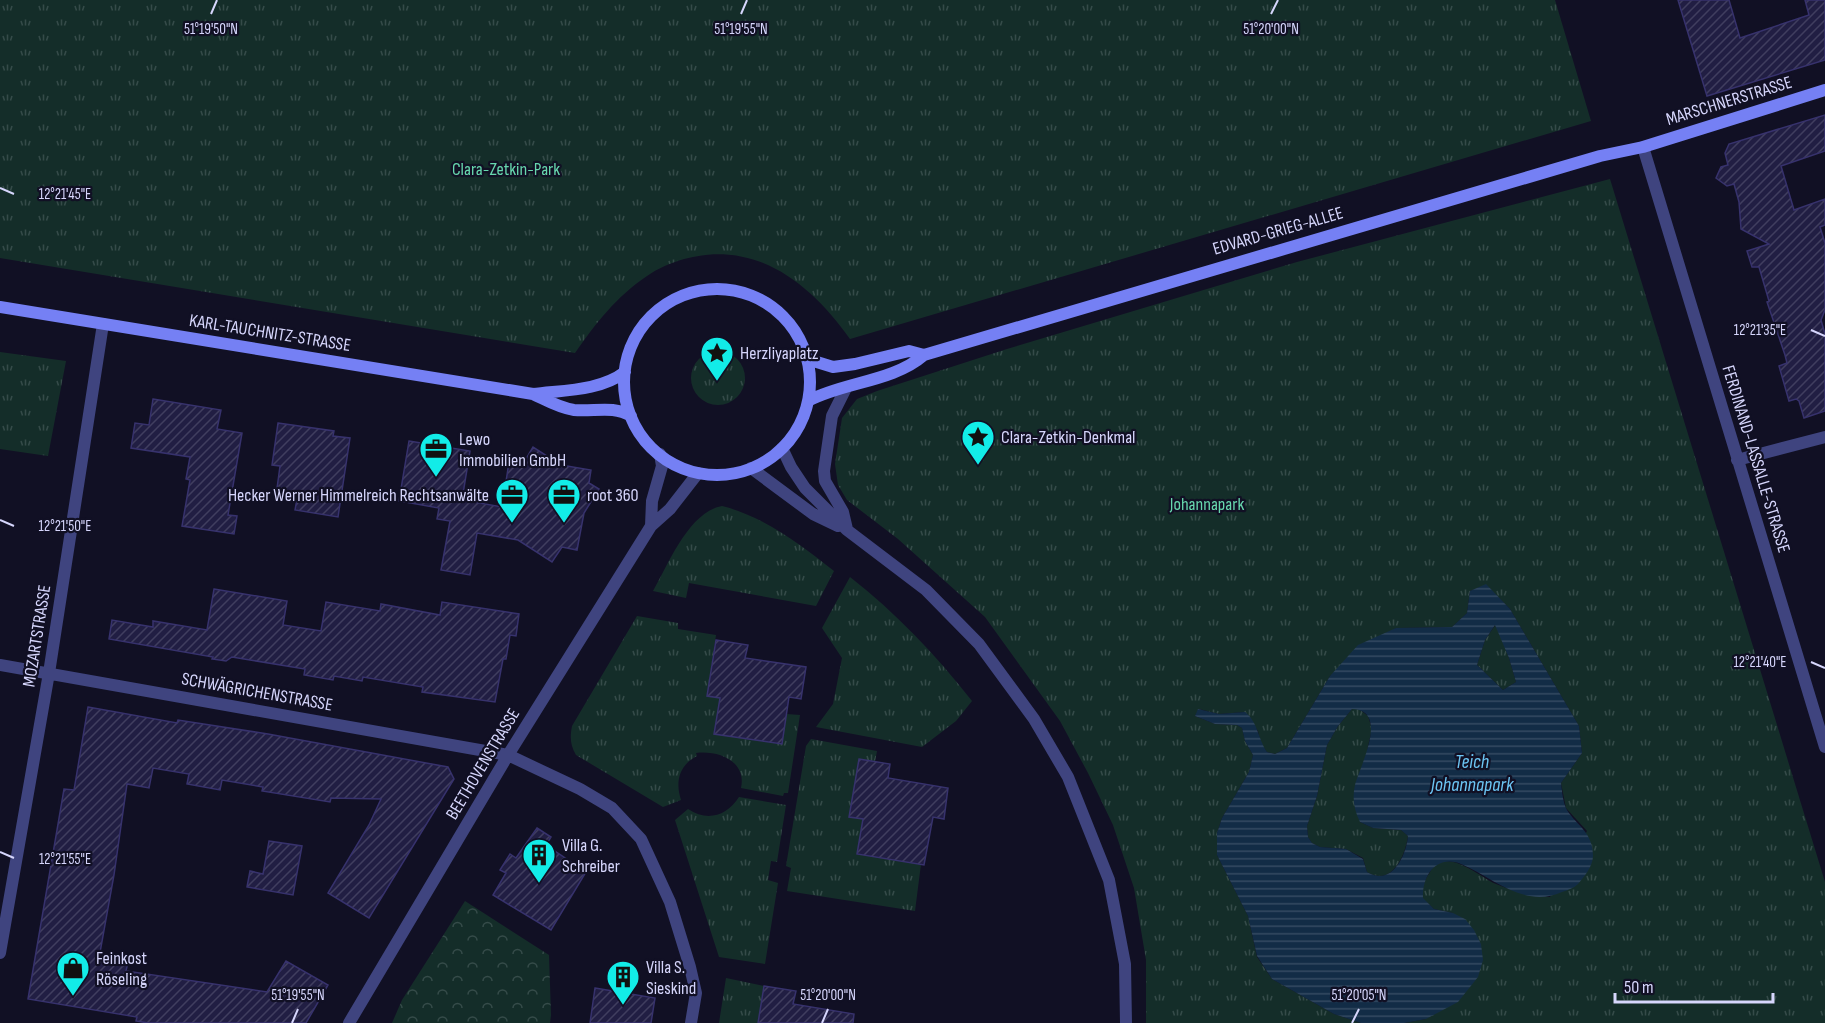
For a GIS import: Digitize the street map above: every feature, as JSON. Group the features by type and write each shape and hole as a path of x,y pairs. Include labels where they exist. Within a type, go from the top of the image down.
{"main road":[{"name":"MARSCHNERSTRASSE","path":"1643,147 1825,90"},
{"name":"EDVARD-GRIEG-ALLEE","path":"808,401 821,394 913,365 924,355 1589,159 1643,147"},
{"path":"720,289 746,293 770,305 795,331 807,359 810,383 808,401 794,434 768,460 734,473 716,475 698,472 680,467 660,454 639,432 626,399 625,372 632,345 641,329 667,303 700,290 720,289"},
{"name":"KARL-TAUCHNITZ-STRASSE","path":"0,307 534,394 596,386 617,378 625,372"},
{"name":"EDVARD-GRIEG-ALLEE","path":"807,359 833,367 909,351 924,355"},
{"name":"KARL-TAUCHNITZ-STRASSE","path":"534,394 554,405 574,410 621,410 631,416"}],"street":[{"name":"FERDINAND-LASSALLE-STRASSE","path":"1643,147 1825,747"},
{"name":"MOZARTSTRASSE","path":"0,953 49,674 103,324"},
{"path":"846,388 832,416 824,471 825,481 843,512 847,530"},
{"path":"1737,460 1825,437"},
{"path":"782,448 791,467 806,488 847,530 914,580 939,602 979,644 1034,719 1068,777 1109,880 1125,964 1126,1023"},
{"name":"BEETHOVENSTRASSE","path":"651,526 652,501 662,466 660,454"},
{"path":"751,468 813,514 847,530"},
{"name":"BEETHOVENSTRASSE","path":"349,1023 508,755 651,526 670,509 698,472"},
{"name":"SCHWÄGRICHENSTRASSE","path":"0,665 508,755 580,789 612,808 641,839 670,902 690,967 696,993 691,1023"}],"green space":[{"name":"Clara-Zetkin-Park","path":"0,0 1555,0 1591,121 850,339 818,300 779,271 758,261 735,255 710,254 684,259 669,264 636,284 599,321 575,353 0,258"},
{"name":"Johannapark","path":"1610,179 1825,882 1825,1023 1404,1023 1426,1019 1453,913 1434,909 1422,898 1425,881 1436,864 1444,861 1453,862 1503,887 1550,897 1587,831 1566,808 1561,783 1582,753 1579,726 1510,609 1486,585 1470,591 1467,613 1452,627 1396,628 1330,676 1287,748 1275,754 1267,752 1261,744 1258,731 1245,712 1219,714 1199,709 1195,716 1215,724 1237,725 1242,728 1245,741 1253,755 1249,772 1222,818 1217,833 1217,855 1248,916 1257,957 1272,979 1334,1014 1361,1023 1146,1023 1146,960 1134,888 1113,825 1088,773 1060,721 985,617 898,539 847,500 838,485 835,464 842,418 857,399 1007,349 1297,262"},
{"path":"713,351 723,351 733,355 741,363 745,378 741,393 733,401 723,405 713,405 703,401 695,393 691,383 691,373 695,363 703,355"},
{"path":"0,352 66,361 48,456 0,449"},
{"path":"722,506 767,524 834,571 816,606 689,583 686,598 653,591 673,553 690,528 710,510"},
{"path":"850,577 915,635 972,701 956,721 922,747 816,727 833,704 842,658 822,628"},
{"path":"637,616 678,623 678,629 716,635 707,696 720,698 715,734 782,744 786,714 800,715 788,793 784,793 783,796 741,788 740,771 729,759 713,753 696,753 697,756 686,764 680,775 678,787 681,800 663,807 576,755 571,741 572,726"},
{"path":"1496,624 1516,682 1503,690 1477,665 1485,640"},
{"path":"1352,709 1359,709 1368,716 1372,729 1360,822 1373,828 1401,830 1408,836 1400,861 1390,873 1383,876 1367,872 1363,858 1346,849 1320,847 1312,843 1308,837 1307,826 1317,796 1327,745 1338,726"},
{"path":"811,739 877,751 875,762 859,760 850,817 863,819 857,854 921,864 915,911 787,891 791,868 786,866 806,746"},
{"path":"739,797 786,805 777,862 771,861 768,880 778,883 765,964 719,957 675,820 688,809 709,816 723,813"},
{"path":"465,901 549,955 550,1023 392,1023 402,1000"},
{"path":"726,978 764,986 758,1023 719,1023"}],"water":[{"name":"Teich Johannapark","path":"1486,584 1510,609 1579,726 1582,753 1561,783 1567,810 1587,835 1592,848 1593,860 1575,887 1548,896 1535,897 1510,890 1461,864 1444,862 1432,869 1425,882 1423,898 1434,909 1453,913 1465,919 1474,930 1481,944 1483,960 1478,977 1458,1002 1426,1019 1404,1023 1361,1023 1334,1014 1272,979 1257,956 1248,916 1217,855 1217,833 1222,818 1249,772 1253,755 1245,741 1242,728 1237,725 1215,724 1195,716 1198,709 1219,714 1245,712 1253,721 1267,752 1275,754 1287,748 1330,676 1358,645 1396,628 1452,627 1467,613 1470,591","holes":["1495,625 1516,682 1503,690 1477,665 1485,640","1352,709 1363,712 1369,719 1371,728 1370,740 1354,790 1354,804 1360,822 1373,828 1401,830 1408,836 1404,853 1396,868 1383,876 1367,872 1363,859 1346,849 1320,847 1312,843 1308,837 1307,826 1317,796 1327,745 1338,726"]}],"building":[{"path":"1678,0 1729,0 1740,38 1809,15 1805,0 1825,0 1825,60 1707,96"},
{"path":"1825,115 1825,151 1781,166 1794,210 1825,199 1825,225 1820,227 1825,243 1825,310 1821,320 1825,334 1825,411 1804,418 1799,401 1796,399 1789,401 1779,366 1787,363 1785,355 1767,302 1769,301 1759,267 1752,267 1747,251 1769,244 1741,229 1739,202 1734,184 1727,186 1716,178 1721,167 1728,165 1725,153 1729,144"},
{"path":"153,399 221,410 217,429 242,433 228,515 237,516 234,534 182,526 190,480 186,479 190,457 131,448 135,423 149,425"},
{"path":"278,423 334,431 333,436 350,438 338,517 295,510 297,499 276,496 280,466 272,465"},
{"path":"409,441 470,451 462,500 502,507 510,456 526,459 533,447 561,465 591,470 589,483 599,489 584,513 577,550 562,547 552,562 518,540 477,533 470,575 441,570 450,521 437,519 439,508 399,501"},
{"path":"214,589 287,601 283,625 321,631 326,602 380,611 381,604 440,615 442,602 519,614 516,636 510,635 506,659 503,659 495,702 422,692 423,687 363,677 362,681 334,676 333,680 304,675 305,669 232,657 226,661 212,659 213,657 109,639 112,620 153,627 153,621 207,630"},
{"path":"716,640 748,645 745,658 806,667 801,699 789,697 782,744 714,734 720,698 707,696"},
{"path":"88,707 177,723 178,720 268,734 448,767 454,779 369,918 328,893 369,825 381,799 331,798 330,802 262,791 263,787 222,780 220,790 187,784 189,774 153,768 149,788 127,784 99,958 128,962 126,971 267,992 286,961 328,985 306,1023 148,1023 136,1021 137,1017 28,999 64,789 74,790"},
{"path":"859,759 890,764 888,778 948,788 944,819 933,817 924,865 857,854 863,819 849,817"},
{"name":"Villa G. Schreiber","path":"537,828 551,837 546,845 586,872 551,930 493,895 506,873 500,870 510,854 516,858"},
{"path":"269,841 302,846 293,895 247,887 250,871 263,874"},
{"path":"764,986 796,991 793,1004 854,1014 853,1023 758,1023"},
{"name":"Villa S. Sieskind","path":"595,988 655,998 651,1023 590,1023"}],"place":[{"name":"Herzliyaplatz","path":"717,382"},
{"name":"Clara-Zetkin-Denkmal","path":"978,466"},
{"name":"Lewo Immobilien GmbH","path":"436,478"},
{"name":"Hecker Werner Himmelreich Rechtsanwälte","path":"512,524"},
{"name":"root 360","path":"564,524"},
{"name":"Villa G. Schreiber","path":"539,884"},
{"name":"Feinkost Röseling","path":"73,997"},
{"name":"Villa S. Sieskind","path":"623,1006"}]}
